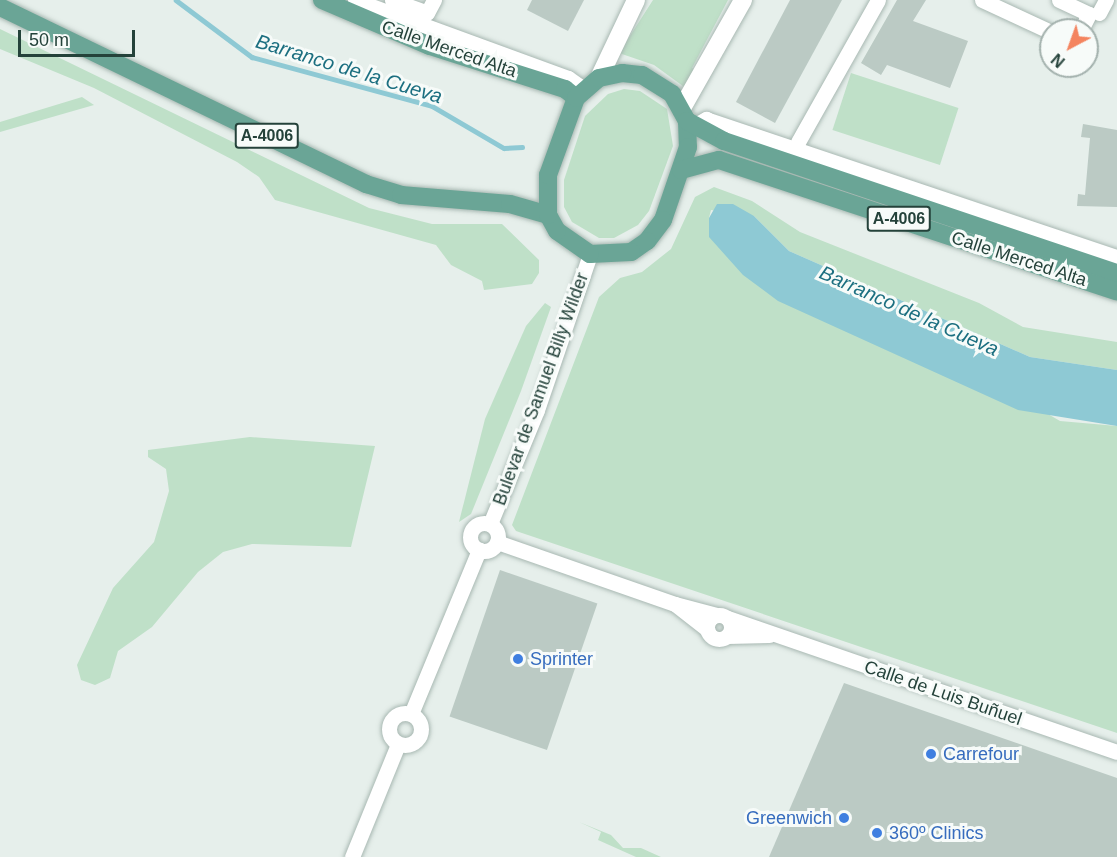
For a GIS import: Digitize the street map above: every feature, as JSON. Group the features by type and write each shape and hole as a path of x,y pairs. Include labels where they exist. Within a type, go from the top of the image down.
{"main road":[{"name":"Calle Merced Alta","path":"322,0 430,46 565,89 586,88"},
{"path":"636,0 586,88 548,175 548,215 557,231 590,254 631,252 647,241 663,219 688,147 688,118 743,0"},
{"name":"A-4006","path":"0,7 366,184 401,195 510,204 548,215"},
{"name":"A-4006","path":"586,88 642,75 658,82 688,118"},
{"name":"Calle Merced Alta","path":"688,118 770,157 1117,273"},
{"name":"Calle Merced Alta","path":"681,170 718,160 1117,292"}],"street":[{"name":"Calle Merced Alta","path":"355,0 568,78 586,88"},
{"path":"392,0 427,13 434,0"},
{"path":"798,142 878,0"},
{"path":"982,0 1039,26"},
{"path":"1059,0 1089,14 1087,18"},
{"name":"Calle Merced Alta","path":"688,118 706,119 1117,257"},
{"name":"Bulevar de Samuel Billy Wilder","path":"490,524 541,399 590,254"},
{"path":"411,714 479,550 497,542 490,524 477,524 471,531 472,544 479,550"},
{"name":"Calle de Luis Buñuel","path":"497,542 675,604 722,616 769,635 1117,752"},
{"name":"Calle de Luis Buñuel","path":"675,604 707,629 713,638 769,635"},
{"path":"707,629 722,616 728,636"},
{"path":"411,714 421,725 420,736 409,745 398,744 390,736 391,720 411,714"},
{"path":"352,857 398,744"}],"green space":[{"path":"653,0 728,0 692,68 697,71 687,89 654,65 619,53"},
{"path":"0,29 369,208 432,224 502,224 539,260 539,273 532,284 484,290 482,281 451,265 436,245 275,200 259,177 237,162 94,88 0,49"},
{"path":"851,73 958,108 940,165 832,130"},
{"path":"624,89 640,91 667,109 673,146 649,211 638,225 614,238 599,238 572,222 564,207 564,180 585,116 608,94"},
{"path":"82,97 94,105 0,132 0,122"},
{"path":"714,187 752,201 800,232 979,303 1023,327 1117,342 1117,370 1030,357 789,251 754,216 711,210 709,218 1060,421 1117,426 1117,733 516,531 512,525 599,297 620,278 642,272 671,249 695,197"},
{"path":"545,303 551,307 521,391 471,514 459,522 485,419 526,326"},
{"path":"250,437 375,446 351,547 252,544 223,552 198,572 152,627 118,651 110,678 95,685 81,680 77,665 113,588 154,542 169,491 166,469 148,457 148,450"},
{"path":"579,822 611,835 623,848 641,848 661,857 636,857 598,840 601,832"}],"water":[{"path":"717,204 733,204 754,216 789,251 1030,357 1117,370 1117,426 1018,410 778,301 743,275 709,237 709,218"}],"building":[{"path":"532,0 584,0 568,31 527,10"},
{"path":"790,0 842,0 775,123 736,102"},
{"path":"897,0 926,0 913,21 968,41 950,88 887,65 881,75 861,63"},
{"path":"1083,124 1117,130 1117,207 1077,206 1078,194 1085,195 1090,138 1081,137"},
{"name":"Sprinter","path":"500,570 597,604 547,750 450,717"},
{"name":"Carrefour","path":"844,683 1117,778 1117,857 769,857"}],"waterway":[{"name":"Barranco de la Cueva","path":"176,0 252,57 432,106 504,148 522,147"}],"place":[{"name":"Sprinter","path":"518,659"},
{"name":"Carrefour","path":"931,754"},
{"name":"Greenwich","path":"844,818"},
{"name":"360º Clinics","path":"877,833"}]}
